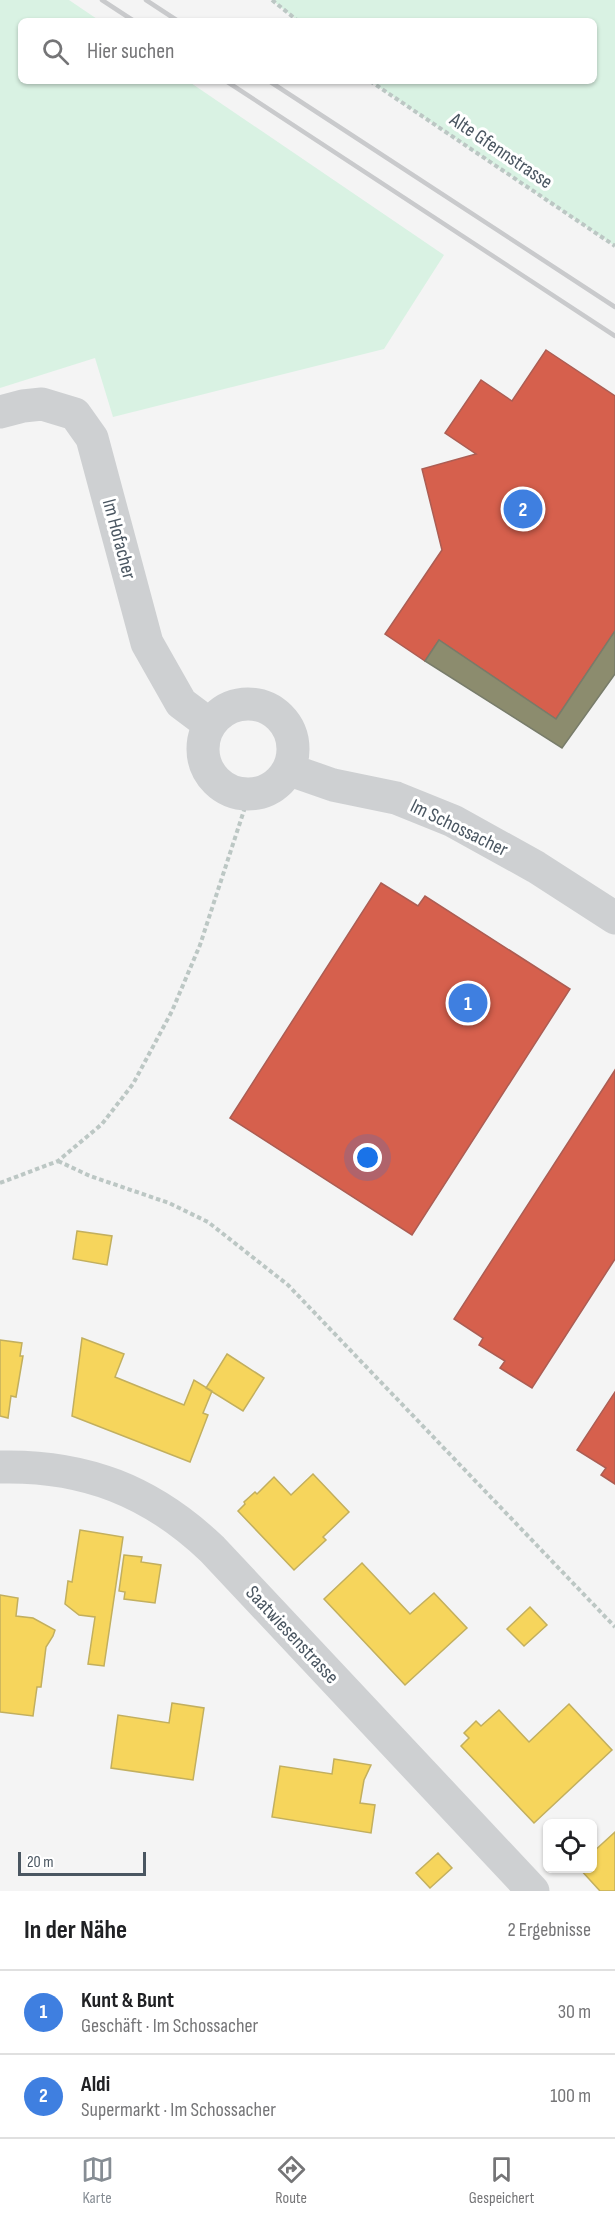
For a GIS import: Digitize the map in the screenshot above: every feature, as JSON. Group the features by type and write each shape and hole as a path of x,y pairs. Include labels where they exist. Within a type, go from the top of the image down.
{"street":[{"name":"Im Hofacher","path":"0,412 42,404 75,414 92,438 147,643 181,703 209,724"},
{"path":"261,704 284,719 288,727 295,744 290,770 273,788 249,795 229,791 213,779 204,762 202,742 209,724 232,706 261,704"},
{"name":"Im Schossacher","path":"290,770 333,785 396,798 453,821 536,867 615,918"},
{"name":"Saatwiesenstrasse","path":"0,1467 65,1471 101,1479 132,1491 188,1526 533,1891"}],"path":[{"path":"272,0 294,18"},
{"name":"Alte Gfennstrasse","path":"374,84 615,246"},
{"path":"0,1183 58,1161 102,1124 133,1084 172,1011 200,945 249,795"},
{"path":"58,1161 90,1176 168,1203 208,1222 288,1284 615,1627"}],"green space":[{"path":"0,0 69,0 96,18 18,18 18,84 192,84 444,255 384,349 113,417 95,358 0,388"},
{"path":"272,0 615,0 615,246 374,84 597,84 597,18 294,18"}],"building: Wohnen":[{"path":"77,1231 112,1236 107,1265 73,1259"},
{"path":"82,1338 124,1354 115,1377 184,1405 194,1380 212,1391 203,1413 208,1415 190,1462 72,1416"},
{"path":"0,1340 22,1343 20,1356 23,1356 16,1397 11,1396 8,1418 0,1416"},
{"path":"227,1354 264,1378 243,1411 206,1388"},
{"path":"313,1474 349,1512 323,1537 326,1540 294,1570 238,1511 245,1504 244,1502 255,1492 257,1494 274,1477 291,1495"},
{"path":"80,1530 123,1537 104,1666 88,1664 95,1617 79,1615 65,1604 68,1581 72,1582"},
{"path":"124,1555 142,1557 141,1562 161,1565 155,1603 124,1599 125,1592 119,1591"},
{"path":"362,1563 410,1614 434,1593 467,1628 405,1685 324,1599"},
{"path":"0,1595 18,1598 16,1616 33,1618 55,1630 46,1647 41,1687 37,1687 33,1716 0,1712"},
{"path":"530,1607 547,1625 524,1646 507,1629"},
{"path":"172,1703 204,1708 193,1780 111,1768 118,1715 169,1723"},
{"path":"569,1704 612,1750 534,1823 461,1746 469,1738 464,1733 476,1721 481,1726 499,1710 529,1742"},
{"path":"334,1759 371,1765 364,1780 360,1803 375,1805 371,1833 272,1817 280,1766 332,1774"},
{"path":"615,1832 615,1891 600,1891 584,1873 597,1873 597,1848"},
{"path":"438,1853 452,1868 430,1888 416,1873"}],"building: Handel":[{"path":"546,350 615,396 615,631 556,719 439,640 425,661 385,634 442,550 422,469 476,454 445,433 481,380 512,401"},
{"path":"381,883 418,906 425,896 570,989 412,1235 230,1118"},
{"path":"615,1070 615,1259 532,1388 500,1368 505,1361 479,1345 483,1338 454,1319"},
{"path":"615,1392 615,1484 601,1475 606,1468 577,1450"}],"building: Industrie":[{"path":"615,631 615,674 562,748 425,661 439,640 556,719"}],"railway":[{"path":"102,0 129,18"},
{"path":"146,0 173,18"},
{"path":"231,84 615,336"},
{"path":"274,84 615,307"}],"place":[{"name":"Aldi","path":"523,509"},
{"name":"Kunt & Bunt","path":"468,1003"}]}
